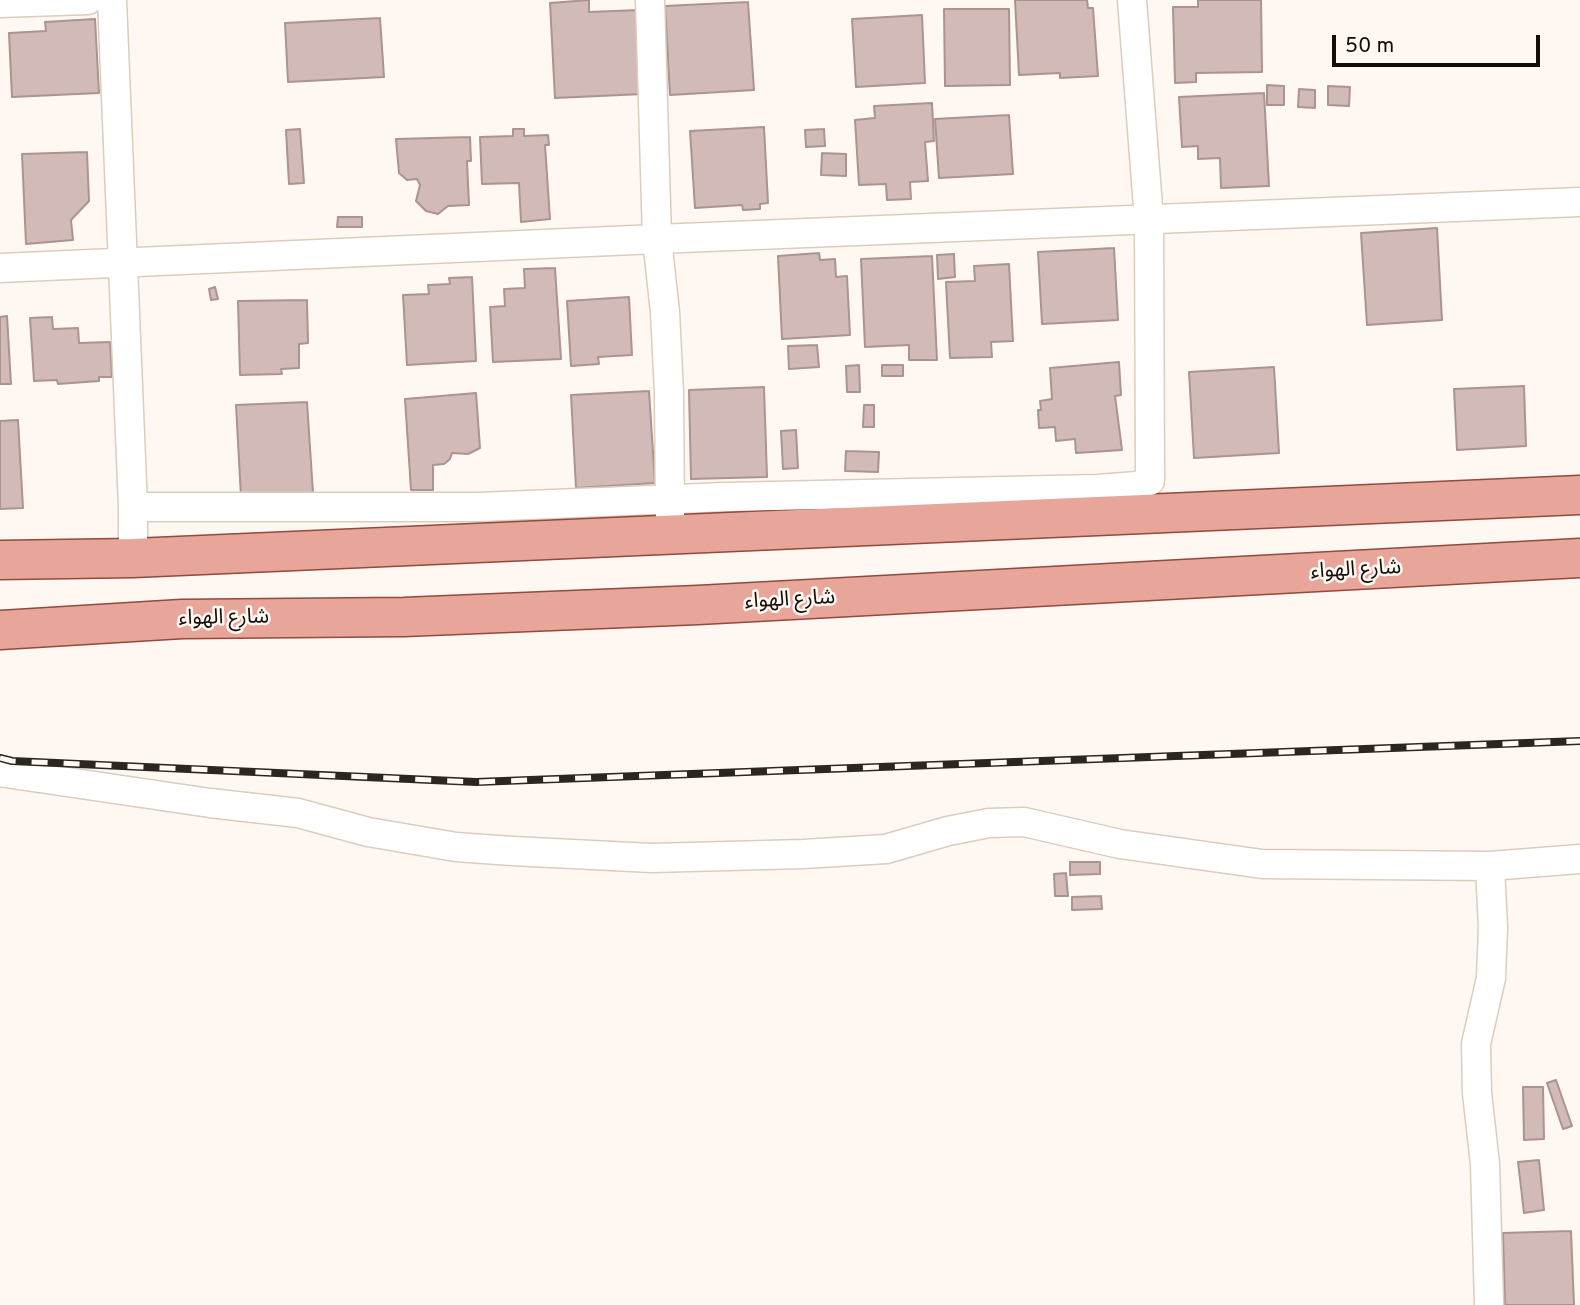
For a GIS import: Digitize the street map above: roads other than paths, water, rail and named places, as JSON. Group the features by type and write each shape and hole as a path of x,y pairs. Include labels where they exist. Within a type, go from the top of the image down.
{"main road":[{"path":"0,560 132,558 540,539 671,518 1580,495"},
{"name":"شارع الهواء","path":"0,629 181,619 404,617 698,605 1580,558"}],"street":[{"path":"0,3 88,0"},
{"path":"112,0 133,507 132,558"},
{"path":"650,0 657,239 670,393 671,518"},
{"path":"133,507 479,507 671,518 852,493 1098,489 1137,486 1150,481 1149,220 1132,0"},
{"path":"0,268 1580,202"},
{"path":"0,772 298,813 368,832 456,846 512,851 652,858 817,853 886,849 948,831 989,823 1024,822 1120,844 1262,864 1490,866 1580,859"},
{"path":"1489,1305 1485,1164 1477,1093 1476,1044 1491,978 1493,928 1490,866"}],"railway":[{"path":"0,758 12,761 476,782 1580,741"}]}
